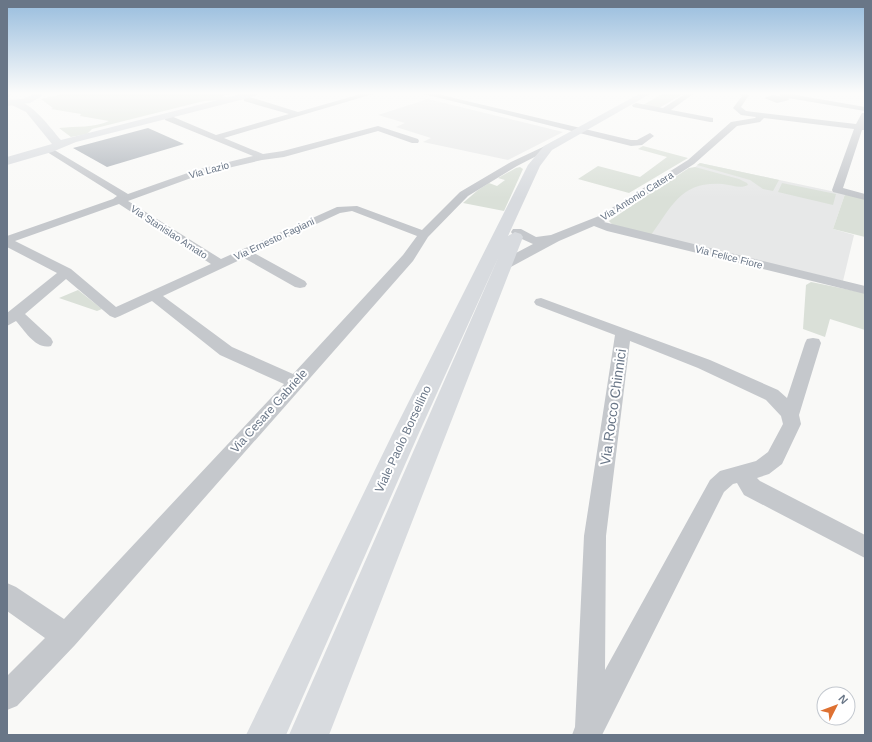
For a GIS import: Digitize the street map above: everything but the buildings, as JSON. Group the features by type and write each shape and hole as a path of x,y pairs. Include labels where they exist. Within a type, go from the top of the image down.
{"street":[{"path":"46,129 53,147"},
{"path":"7,161 72,140 118,129"},
{"path":"53,147 127,129"},
{"path":"193,129 262,157"},
{"path":"215,138 247,129"},
{"name":"Via Lazio","path":"9,244 122,198 199,172 262,157 284,154 376,129"},
{"name":"Via Lazio","path":"380,129 415,141"},
{"path":"569,129 634,144 639,143 650,136"},
{"path":"538,157 589,129"},
{"path":"583,132 590,129"},
{"name":"Via Antonio Catera","path":"502,266 555,238 603,218 691,162 729,129"},
{"path":"861,129 837,190 865,196"},
{"name":"Via Stanislao Amato","path":"53,147 122,198 220,264"},
{"name":"Viale Paolo Borsellino","path":"266,735 405,435 538,157 548,162 502,266 309,735"},
{"name":"Via Cesare Gabriele","path":"7,696 66,636 408,258 424,235 464,194 538,157"},
{"name":"Via Ernesto Fagiani","path":"66,272 115,313 345,208 363,211 424,235"},
{"name":"Via Felice Fiore","path":"594,222 611,228 865,290"},
{"path":"517,232 534,241 555,238"},
{"path":"9,244 66,272 12,317 45,342"},
{"path":"245,253 300,284"},
{"path":"153,296 226,351 296,382"},
{"path":"541,302 623,333"},
{"name":"Via Rocco Chinnici","path":"623,333 704,364 772,395 784,405 790,415 792,424 774,458 762,468 727,477 717,486 588,731 595,536 623,333"},
{"path":"790,415 813,343"},
{"path":"742,473 752,488 865,547"},
{"path":"7,596 66,636"}],"shaded area":[{"path":"60,129 93,129 87,134 71,137"},
{"path":"401,129 549,129 563,132 508,160 423,142 431,138"},
{"path":"643,146 688,158 629,193 578,179 598,166 640,177 667,157 638,149"},
{"path":"700,163 845,194 833,229 854,235 843,281 614,226 609,221 689,168 694,168"},
{"path":"700,163 779,180 773,191 763,189 750,180 697,165"},
{"path":"520,167 523,169 504,211 463,203 489,183 497,186 505,180 498,178"},
{"path":"695,167 739,179 748,185 739,187 723,184 697,186 680,197 672,205 651,235 614,226 609,221 689,168"},
{"path":"782,183 836,194 833,205 778,192"},
{"path":"845,194 865,199 865,237 833,229"},
{"path":"811,282 865,293 865,330 830,319 825,337 803,329 806,285"},
{"path":"78,290 102,309 97,311 59,298"}]}
